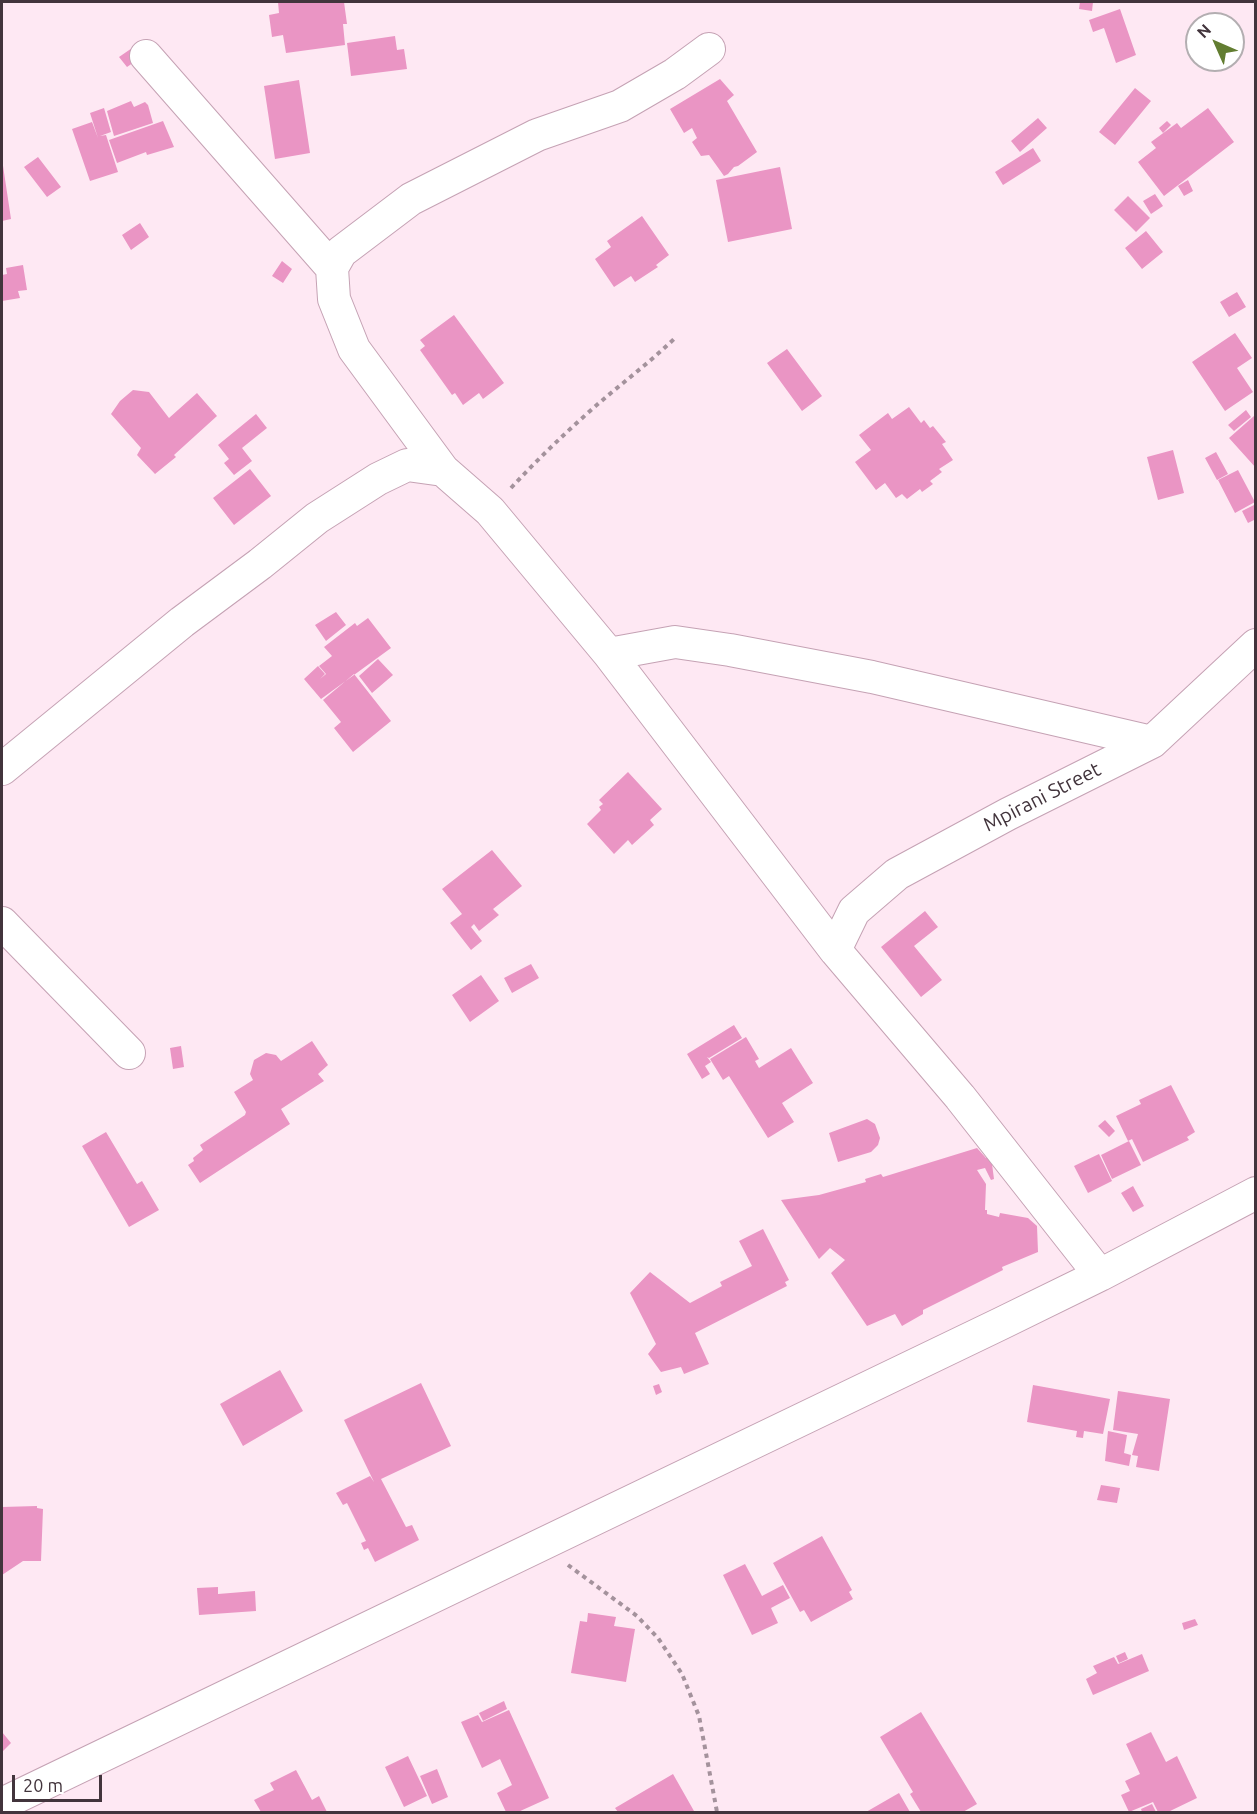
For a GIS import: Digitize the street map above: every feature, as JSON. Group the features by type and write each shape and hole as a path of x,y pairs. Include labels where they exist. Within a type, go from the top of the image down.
{"street":[{"path":"709,49 675,74 620,106 537,135 411,199 341,252 332,268 334,298 354,349 443,470 490,511 609,654 835,950 960,1097 1100,1275"},
{"path":"147,56 332,268"},
{"path":"2,769 182,622 317,518 378,479 406,465 443,470"},
{"path":"609,654 675,642 730,650 872,677 1152,742"},
{"name":"Mpirani Street","path":"835,950 854,911 897,874 1047,794 1152,742 1256,645"},
{"path":"2,923 129,1053"},
{"path":"2,1804 1100,1275 1256,1193"}],"path":[{"path":"490,511 539,458 674,339"},
{"path":"540,1546 637,1616 658,1638 682,1674 699,1716 717,1812"}],"building":[{"path":"278,2 344,2 347,24 343,24 345,45 286,53 283,35 272,37 269,15 279,13"},
{"path":"1080,2 1093,2 1092,11 1079,9"},
{"path":"1120,9 1136,55 1116,63 1104,28 1093,32 1089,20"},
{"path":"395,36 397,50 404,49 407,69 351,76 347,43"},
{"path":"135,46 143,56 127,67 119,57"},
{"path":"720,79 734,95 727,101 757,152 724,176 709,155 701,156 692,142 697,138 692,128 684,133 670,109"},
{"path":"299,80 310,153 275,159 264,86"},
{"path":"1135,88 1151,101 1115,145 1099,132"},
{"path":"131,101 134,107 145,102 148,105 153,123 114,136 107,111"},
{"path":"104,108 111,132 100,136 106,135 118,172 90,181 72,129 92,122 98,138 90,113"},
{"path":"1208,108 1234,142 1164,196 1138,162 1156,148 1151,142 1177,123 1181,128"},
{"path":"1038,118 1047,128 1020,152 1011,141"},
{"path":"163,121 174,147 147,155 146,152 117,163 109,140"},
{"path":"1167,121 1171,125 1163,133 1159,128"},
{"path":"1033,148 1041,161 1003,185 995,172"},
{"path":"38,157 61,187 47,197 24,167"},
{"path":"2,159 11,219 2,221"},
{"path":"780,167 792,229 728,242 716,180"},
{"path":"1188,180 1193,191 1184,196 1178,186"},
{"path":"1155,194 1163,206 1151,214 1143,201"},
{"path":"1128,196 1150,218 1136,232 1114,210"},
{"path":"642,216 669,255 656,265 658,267 635,282 631,276 614,287 595,259 611,247 607,241"},
{"path":"140,223 149,237 131,250 122,235"},
{"path":"1146,231 1163,252 1142,269 1125,248"},
{"path":"282,261 292,269 283,283 272,276"},
{"path":"23,265 27,290 18,291 20,298 2,301 2,275 7,274 6,268"},
{"path":"1237,292 1246,307 1229,317 1220,302"},
{"path":"454,315 504,383 483,399 479,393 463,405 455,393 452,395 420,350 425,346 420,340"},
{"path":"1235,333 1252,358 1237,368 1253,392 1225,411 1192,362"},
{"path":"787,349 822,396 802,411 767,363"},
{"path":"133,390 149,392 169,418 197,393 217,416 174,455 176,457 155,474 137,455 141,448 111,414 120,401"},
{"path":"909,407 921,423 924,420 930,428 933,426 946,442 942,444 953,460 939,469 942,472 930,481 933,484 922,492 920,489 907,499 902,494 896,498 885,483 876,490 855,462 871,450 859,435 888,413 892,419"},
{"path":"1246,410 1251,417 1234,431 1228,425"},
{"path":"256,414 267,428 242,448 252,461 234,475 224,463 229,459 218,445"},
{"path":"1254,416 1256,418 1256,468 1229,438"},
{"path":"1173,450 1184,493 1158,500 1147,457"},
{"path":"1216,452 1228,474 1217,480 1205,458"},
{"path":"250,469 271,496 234,525 213,498"},
{"path":"1238,470 1255,502 1235,513 1218,480"},
{"path":"1256,504 1256,519 1248,523 1242,511"},
{"path":"336,612 346,625 326,641 315,625"},
{"path":"368,618 391,648 321,699 304,679 318,666 325,674 320,679 326,674 319,666 332,656 324,647 355,623 357,626"},
{"path":"378,659 393,675 372,693 359,676"},
{"path":"354,674 391,721 353,752 334,728 341,722 323,700"},
{"path":"628,772 662,809 650,820 654,825 632,845 628,840 614,854 587,824 601,810 599,807 603,804 599,800"},
{"path":"492,850 522,886 493,909 499,915 479,931 474,924 471,927 482,941 471,950 450,923 462,914 442,889"},
{"path":"925,911 938,927 914,946 942,980 921,997 881,947"},
{"path":"531,964 539,978 512,993 504,978"},
{"path":"481,975 499,1001 470,1022 452,995"},
{"path":"734,1025 742,1038 709,1058 707,1057 711,1062 705,1066 710,1074 702,1079 687,1054"},
{"path":"746,1037 759,1059 755,1061 759,1068 791,1048 813,1083 782,1103 794,1122 768,1138 729,1076 723,1080 710,1059"},
{"path":"312,1041 328,1065 318,1074 324,1081 281,1109 290,1124 200,1183 188,1165 203,1150 200,1145 245,1115 246,1112 234,1092 253,1080 250,1074 254,1060 266,1053 276,1055 281,1061"},
{"path":"181,1046 184,1067 173,1069 170,1048"},
{"path":"1171,1085 1195,1132 1187,1137 1189,1140 1143,1162 1132,1139 1128,1141 1116,1116 1141,1104 1139,1100"},
{"path":"867,1119 875,1124 880,1138 878,1145 871,1152 838,1162 829,1133"},
{"path":"1105,1120 1115,1131 1109,1137 1098,1126"},
{"path":"106,1132 137,1184 142,1181 159,1210 129,1227 82,1146"},
{"path":"1129,1141 1141,1165 1112,1179 1101,1155"},
{"path":"977,1148 986,1158 991,1155 997,1160 992,1164 994,1179 991,1180 985,1168 977,1170 986,1184 985,1210 987,1214 999,1217 1000,1213 1028,1218 1037,1226 1038,1252 1002,1267 1003,1270 923,1310 923,1314 902,1326 895,1314 867,1326 831,1273 845,1260 830,1248 819,1259 781,1200 819,1195 866,1182 865,1179 881,1174 883,1177"},
{"path":"1099,1154 1112,1181 1088,1193 1074,1166"},
{"path":"1133,1186 1144,1206 1133,1212 1121,1193"},
{"path":"763,1229 789,1280 785,1282 787,1286 695,1333 709,1364 684,1374 681,1367 661,1372 648,1354 656,1344 630,1293 650,1272 690,1303 722,1286 720,1282 752,1266 739,1241"},
{"path":"280,1370 303,1411 243,1446 220,1404"},
{"path":"421,1383 451,1446 381,1479 406,1527 412,1525 419,1540 375,1562 368,1548 364,1550 361,1543 366,1541 347,1503 343,1505 336,1493 370,1476 374,1482 344,1420"},
{"path":"659,1384 662,1392 656,1395 653,1386"},
{"path":"1033,1385 1110,1399 1103,1434 1084,1431 1083,1438 1076,1437 1077,1431 1027,1422"},
{"path":"1118,1391 1170,1399 1159,1471 1136,1467 1138,1456 1132,1455 1138,1434 1113,1430"},
{"path":"1108,1431 1127,1435 1124,1453 1131,1455 1129,1466 1105,1461"},
{"path":"1101,1485 1120,1488 1117,1503 1097,1500"},
{"path":"37,1506 43,1509 41,1561 23,1561 2,1575 2,1507"},
{"path":"822,1536 852,1590 849,1592 853,1599 811,1622 804,1610 800,1612 773,1563"},
{"path":"745,1564 762,1596 783,1585 790,1598 771,1608 778,1623 752,1635 723,1575"},
{"path":"218,1587 218,1594 255,1591 256,1611 199,1615 197,1588"},
{"path":"588,1613 616,1617 614,1626 635,1629 626,1682 571,1673 580,1621 587,1622"},
{"path":"1195,1619 1198,1625 1184,1630 1182,1623"},
{"path":"1125,1652 1128,1659 1119,1663 1116,1656"},
{"path":"1142,1654 1149,1671 1093,1695 1086,1679 1097,1673 1093,1666 1114,1657 1118,1664"},
{"path":"504,1701 507,1709 483,1721 479,1713"},
{"path":"509,1710 549,1798 518,1812 506,1812 497,1793 512,1785 500,1759 482,1768 461,1722 478,1715 482,1722"},
{"path":"921,1712 977,1804 963,1812 921,1812 910,1794 913,1792 880,1737"},
{"path":"2,1732 11,1743 2,1752"},
{"path":"1151,1732 1166,1762 1177,1756 1197,1798 1168,1812 1158,1812 1153,1802 1129,1812 1121,1795 1130,1791 1125,1781 1140,1774 1126,1744"},
{"path":"408,1756 427,1796 404,1807 385,1767"},
{"path":"437,1769 448,1797 432,1804 420,1776"},
{"path":"296,1770 312,1800 319,1796 327,1812 261,1812 254,1800 274,1790 270,1783"},
{"path":"673,1774 694,1811 618,1812 615,1808"},
{"path":"899,1793 910,1812 866,1812"},
{"path":"1152,1804 1156,1812 1142,1812 1141,1809"}]}
